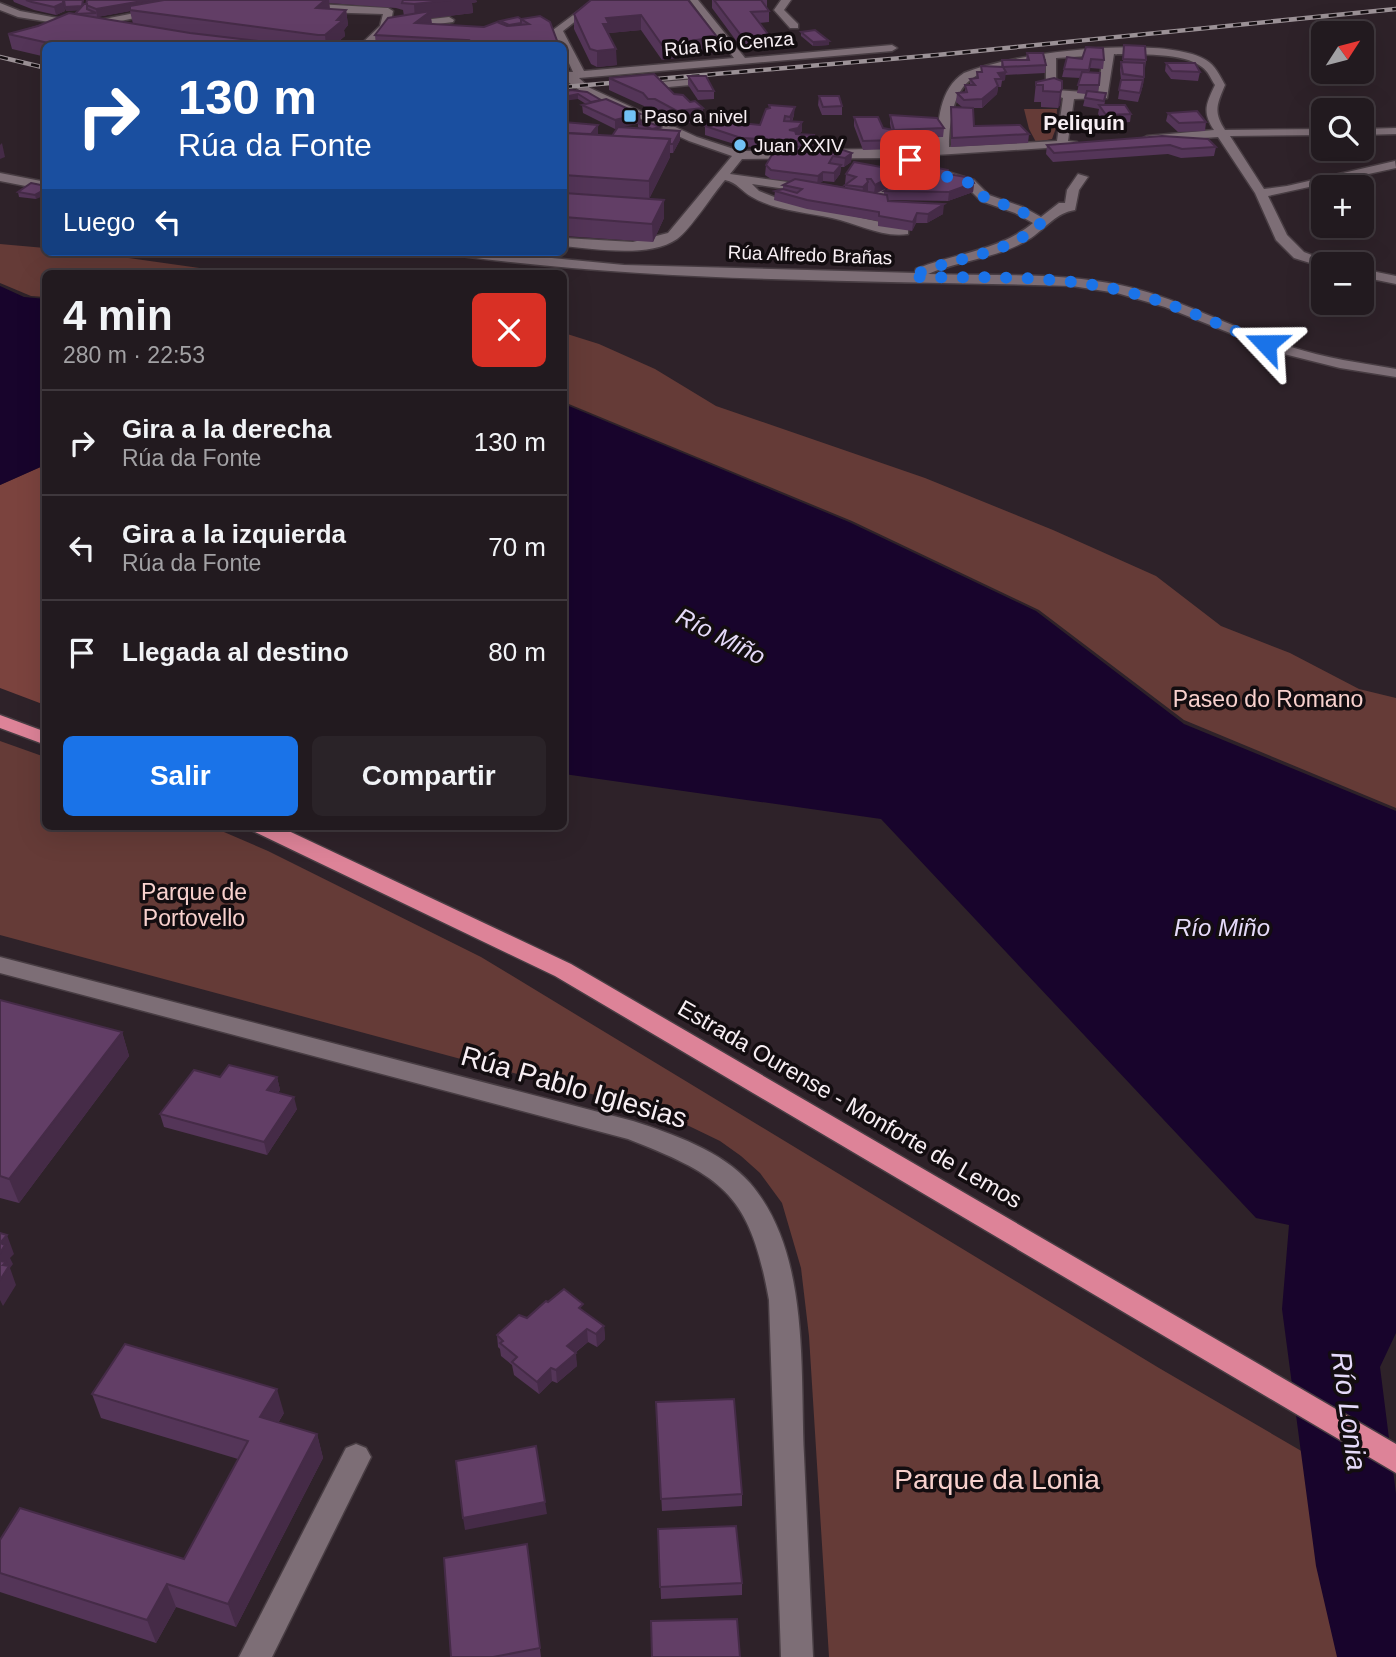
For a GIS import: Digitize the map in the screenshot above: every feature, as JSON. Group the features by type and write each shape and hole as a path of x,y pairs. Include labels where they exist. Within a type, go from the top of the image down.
{"highway":[{"path":"0,721 42,737"},
{"name":"Estrada Ourense - Monforte de Lemos","path":"268,830 563,970 1396,1460"}],"street":[{"path":"86,25 216,0"},
{"path":"250,0 319,9 388,11 385,27"},
{"path":"786,0 779,10 794,26"},
{"path":"694,1 741,60"},
{"path":"0,6 18,14 121,30"},
{"path":"562,42 558,30 584,10"},
{"path":"368,42 385,27 449,20"},
{"name":"Rúa Río Cenza","path":"576,81 741,60 892,48"},
{"path":"1051,54 1051,92 1069,96 1103,96 1109,50"},
{"path":"943,152 944,112 950,95 962,78 997,66 1051,54 1109,50 1169,54 1199,60 1208,66 1220,85 1210,107 1211,117 1261,193 1281,237 1299,255 1311,259"},
{"path":"567,56 576,81 693,139 739,155 916,153 1083,143"},
{"path":"576,81 614,89"},
{"path":"628,88 696,82"},
{"path":"1062,145 1069,96"},
{"path":"1374,132 1396,131"},
{"path":"1136,139 1221,133 1311,132"},
{"path":"916,153 910,160 925,170 970,183 985,198 1019,210 1040,224"},
{"path":"567,242 635,245 673,236 739,155"},
{"path":"1261,193 1287,190 1395,164"},
{"path":"836,194 874,199 890,188 901,172 925,170"},
{"path":"720,175 741,181 757,179 822,191"},
{"path":"0,177 42,185"},
{"path":"910,277 933,266 980,255 1026,238 1063,206 1071,206 1073,190 1082,177"},
{"path":"741,181 755,194 784,205 903,231"},
{"name":"Rúa Alfredo Brañas","path":"494,256 586,267 1053,280 1107,287 1170,304 1285,350 1340,364 1396,373"},
{"path":"1374,275 1396,280"},
{"name":"Rúa Pablo Iglesias","path":"0,965 633,1131 673,1146 719,1170 754,1206 767,1231 781,1287 797,1657"},
{"path":"255,1657 356,1457"}],"green space":[{"path":"1024,109 1057,109 1056,128 1052,139 1036,142 1029,129"},
{"path":"0,244 42,248 42,256 114,256 214,270 42,270 42,297 31,296 0,283"},
{"name":"Paseo do Romano","path":"567,334 599,344 655,369 716,406 925,478 1053,530 1156,576 1221,626 1290,653 1359,689 1396,698 1396,808 1184,720 1039,610 852,521 567,403"},
{"name":"Parque da Lonia","path":"0,741 42,756 42,830 219,830 268,851 481,957 1159,1368 1396,1506 1396,1657 829,1657 809,1336 801,1268 782,1203 760,1173 741,1156 720,1141 662,1113 0,935"}],"shaded area":[{"path":"42,466 42,704 0,688 0,485"}],"water":[{"path":"0,286 24,297 42,299 42,466 0,485"},
{"name":"Río Miño","path":"567,405 849,522 1036,611 1184,724 1396,811 1396,1333 1380,1367 1396,1494 1396,1657 1337,1657 1316,1566 1282,1309 1289,1225 1256,1218 881,819 567,774"}],"building":[{"path":"26,0 63,0 63,3 54,7"},
{"path":"64,0 83,0 82,6 65,7"},
{"path":"87,0 148,0 96,9 86,5"},
{"path":"164,0 325,0 316,8 346,10 337,20 343,20 325,35 318,35 130,10 130,6"},
{"path":"403,0 451,0 414,4 402,3"},
{"path":"591,0 688,0 717,37 662,45 641,15 606,18 609,24 603,24 616,49 590,49 574,14"},
{"path":"714,0 761,0 769,11 751,12 771,38 743,38"},
{"path":"87,4 87,9 96,13 75,14"},
{"path":"431,11 415,23 484,27 497,22 507,26 529,24 521,19 540,16 550,22 558,42 466,42 468,40 375,35 388,18"},
{"path":"69,13 190,33 266,42 44,42 8,34 38,26"},
{"path":"518,17 521,23 509,25 500,21"},
{"path":"815,30 829,41 813,42 801,32"},
{"path":"1124,45 1145,46 1146,60 1123,59"},
{"path":"1086,47 1103,48 1104,60 1091,59 1089,70 1064,69 1067,57 1082,59"},
{"path":"1027,53 1043,53 1046,65 1003,67 1002,60 1029,60"},
{"path":"1121,62 1144,63 1144,77 1123,74"},
{"path":"1166,63 1195,63 1200,72 1172,71"},
{"path":"981,66 1003,67 1006,72 998,73 1002,79 995,79 998,86 982,99 964,100 957,93 967,92 965,85 975,85 970,79 978,78 977,72 982,72"},
{"path":"1082,72 1100,73 1099,85 1078,85"},
{"path":"654,74 674,94 683,95 703,108 677,111 609,78"},
{"path":"688,76 706,76 714,91 698,91"},
{"path":"1054,78 1062,81 1060,92 1043,91 1043,85 1036,85 1036,82"},
{"path":"1121,80 1143,80 1140,93 1119,90"},
{"path":"567,91 587,92 601,100 591,102 578,94 567,96"},
{"path":"1087,91 1106,93 1104,101 1085,98"},
{"path":"819,96 839,96 842,106 823,107"},
{"path":"606,99 640,114 615,120 582,105"},
{"path":"769,105 795,107 790,117 785,116 784,121 802,122 798,128 789,130 795,131 796,134 814,135 812,142 741,138 705,126 709,120 720,118 732,118 730,122 760,125 766,109 770,108"},
{"path":"1099,105 1125,105 1131,114 1106,115"},
{"path":"951,107 973,108 974,126 1020,125 1029,134 952,138"},
{"path":"1197,111 1206,122 1179,123 1168,113"},
{"path":"890,115 937,118 944,128 894,130"},
{"path":"854,117 878,117 883,128 894,130 897,140 863,141"},
{"path":"646,121 660,127 652,129 638,123"},
{"path":"567,122 598,125 591,134 567,133"},
{"path":"618,127 680,131 673,144 670,144 670,139 612,136"},
{"path":"567,133 670,139 649,181 567,175"},
{"path":"1162,136 1208,139 1216,147 1182,149 1170,145 1054,153 1047,145"},
{"path":"777,146 837,148 852,153 845,158 833,156 829,163 841,165 834,173 823,172 818,176 771,170 766,165"},
{"path":"854,162 892,169 887,179 875,185 871,179 867,179 868,182 863,187 845,185 856,177 846,174"},
{"path":"908,164 948,170 948,174 971,178 974,183 949,192 884,191 897,181"},
{"path":"795,179 887,195 888,201 944,204 928,214 917,213 913,222 879,216 879,212 807,200 775,191 783,189 797,193 802,189 783,185"},
{"path":"31,183 42,185 42,191 35,195 18,192"},
{"path":"567,193 664,200 652,224 567,217"},
{"path":"0,1000 122,1032 9,1179 0,1176"},
{"path":"229,1065 277,1077 267,1090 294,1097 264,1142 160,1114 194,1070 220,1077"},
{"path":"0,1233 7,1235 0,1243"},
{"path":"0,1261 9,1266 0,1280"},
{"path":"564,1289 583,1304 579,1308 604,1326 596,1334 587,1329 567,1346 576,1353 556,1370 551,1368 537,1382 512,1362 517,1357 500,1343 503,1341 497,1335 519,1315 527,1318"},
{"path":"125,1344 277,1389 260,1417 317,1434 228,1604 167,1584 147,1620 0,1573 0,1540 20,1508 184,1559 248,1441 92,1394"},
{"path":"734,1399 742,1494 661,1499 656,1402"},
{"path":"536,1446 545,1502 463,1518 456,1461"},
{"path":"736,1526 742,1583 660,1587 658,1529"},
{"path":"527,1544 540,1648 493,1657 451,1657 444,1558"},
{"path":"737,1619 740,1657 652,1657 651,1621"}],"railway":[{"path":"567,87 937,55 1396,9"},
{"path":"0,57 42,67"}],"place":[{"name":"Paso a nivel","path":"630,116"},
{"name":"Juan XXIV","path":"740,145"}],"district":[{"name":"Peliquín","path":"1084,122"}],"route":[{"path":"910,160 914,168 970,183 985,198 1019,210 1041,223 1026,238 980,255 933,266 910,277 1053,280 1119,289 1170,304 1266,344"}],"park label":[{"name":"Parque de Portovello","path":"194,905"}],"water label":[{"name":"Río Lonia","path":"1349,1411"}]}
